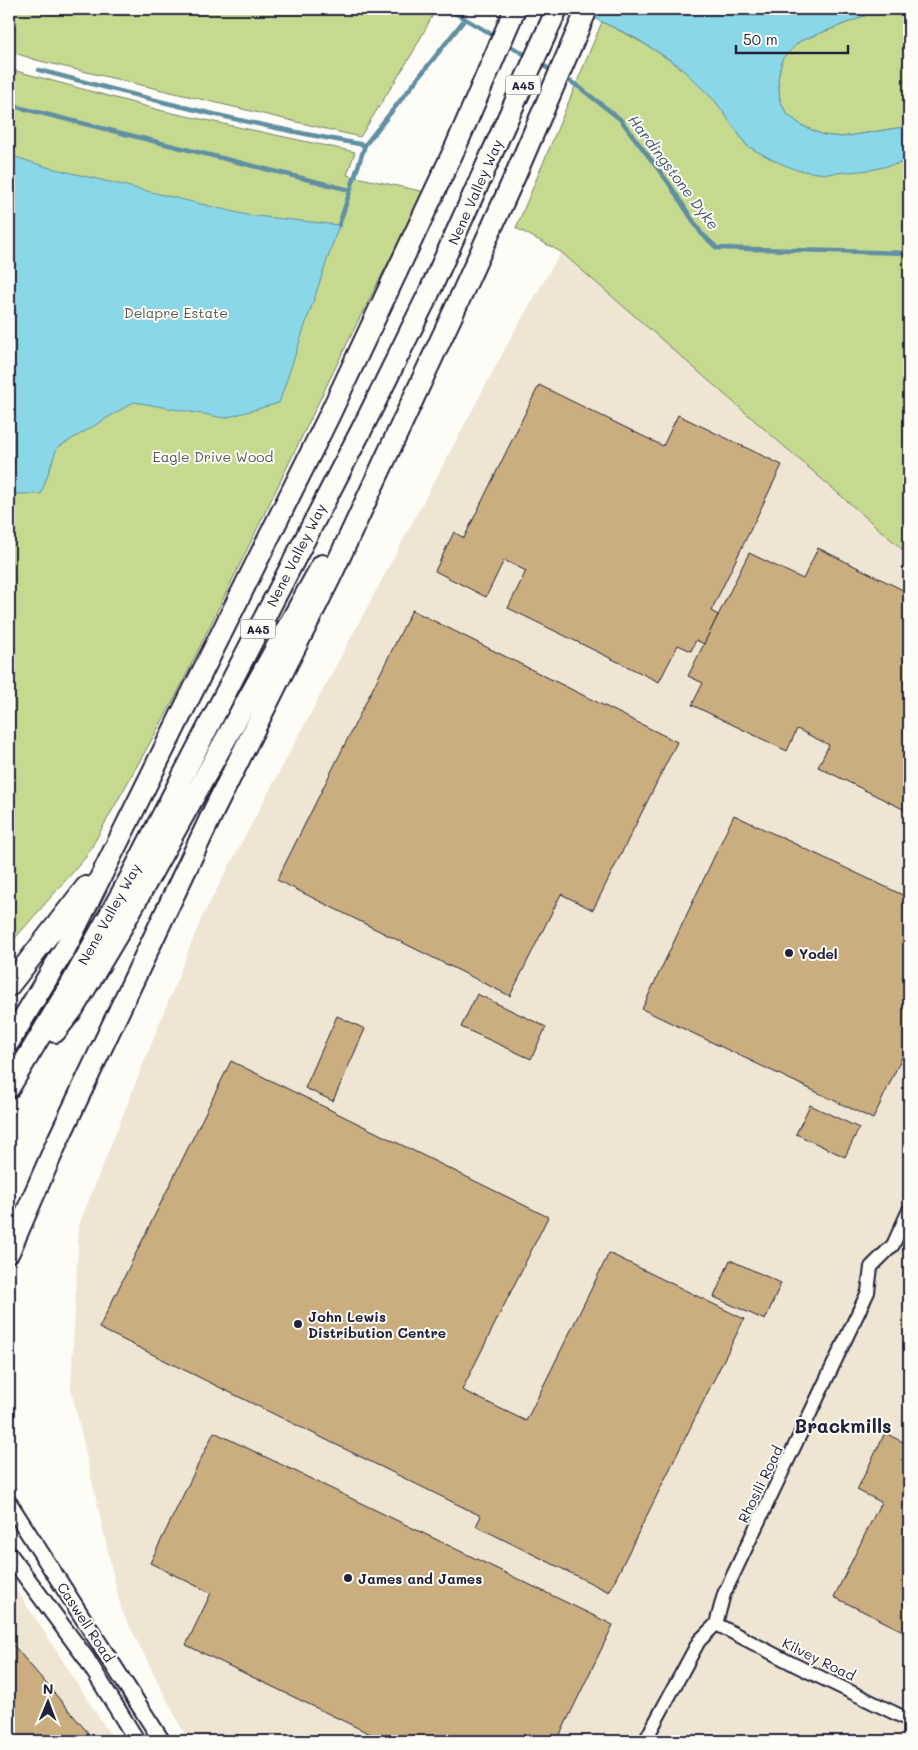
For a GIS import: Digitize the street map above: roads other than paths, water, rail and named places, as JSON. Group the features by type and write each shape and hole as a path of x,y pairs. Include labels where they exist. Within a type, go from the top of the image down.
{"highway":[{"name":"Nene Valley Way","path":"9,1042 66,947 325,425 456,146 515,9"},
{"name":"Nene Valley Way","path":"9,1088 70,986 134,870 366,421 429,293 557,9"},
{"path":"9,1252 58,1140 206,826 330,578 394,437 456,309 586,9"},
{"path":"9,1088 73,1009 119,932 394,437"},
{"path":"9,986 110,855"}],"street":[{"name":"Rhosili Road","path":"645,1741 699,1641 716,1624 724,1594 868,1292 872,1268 893,1245 909,1210"},
{"name":"Caswell Road","path":"9,1503 162,1741"},
{"name":"Caswell Road","path":"9,1554 86,1658 136,1741"},
{"name":"Kilvey Road","path":"716,1624 795,1665 909,1720"}],"water":[{"path":"574,9 880,9 800,41 782,59 778,79 780,101 787,114 801,125 823,135 842,137 909,126 909,161 871,170 824,174 797,170 775,161 747,146 716,102 678,65 634,37"},
{"path":"9,155 47,167 247,215 339,225 279,403 225,418 134,402 57,448 41,494 9,494"}],"waterway":[{"name":"Hardingstone Dyke","path":"448,9 496,37"},
{"path":"339,225 365,145 465,19"},
{"name":"Hardingstone Dyke","path":"505,43 529,57"},
{"name":"Hardingstone Dyke","path":"539,63 554,72"},
{"path":"39,70 201,111 365,145"},
{"name":"Hardingstone Dyke","path":"563,77 620,119 668,182 701,233 717,248 909,253"},
{"path":"9,105 350,190"}],"place":[{"name":"Yodel","path":"789,953"},
{"name":"John Lewis Distribution Centre","path":"298,1324"},
{"name":"James and James","path":"348,1578"}],"district":[{"name":"Brackmills","path":"843,1425"}],"park label":[{"name":"Delapre Estate","path":"176,312"},
{"name":"Eagle Drive Wood","path":"213,456"}]}
